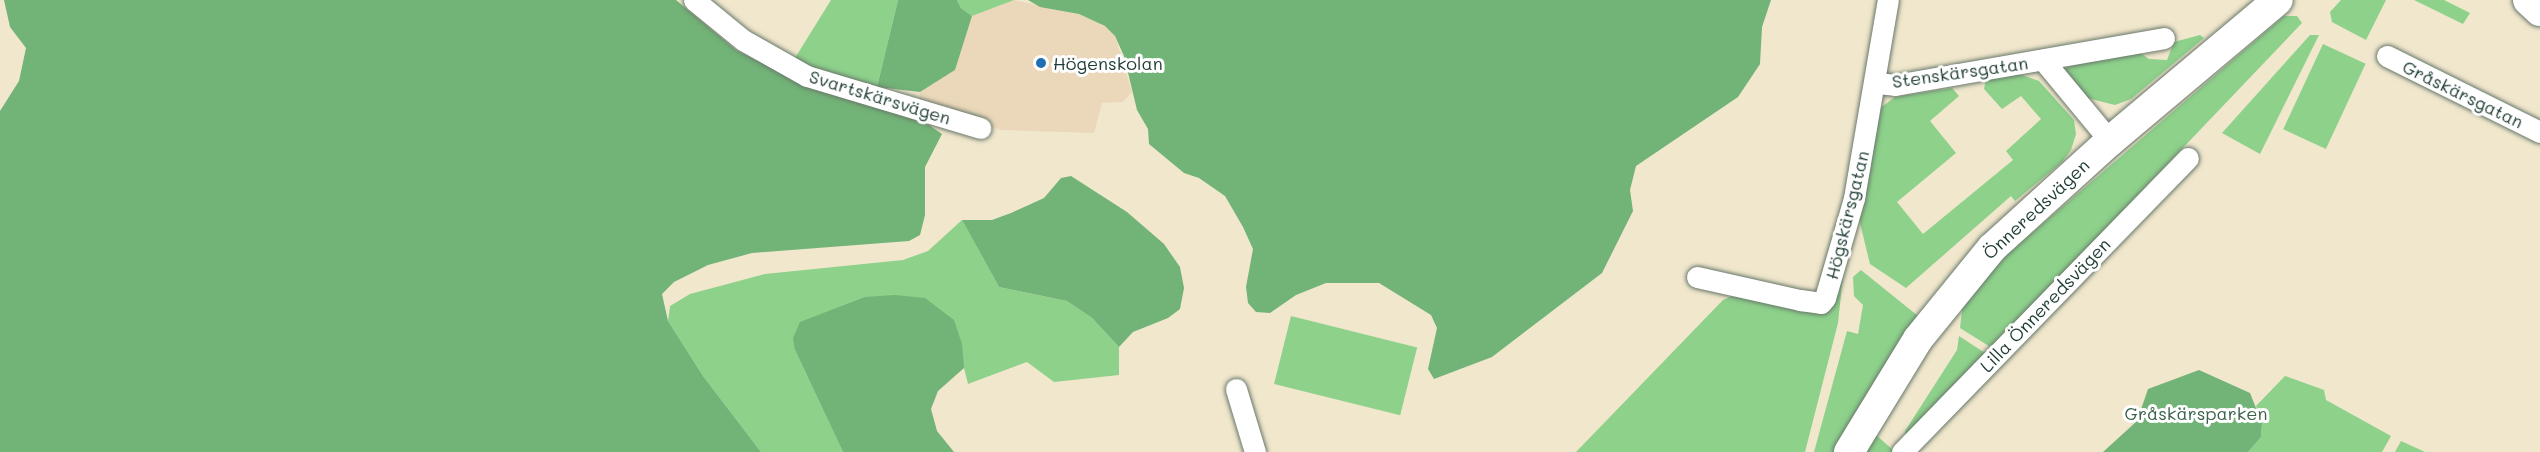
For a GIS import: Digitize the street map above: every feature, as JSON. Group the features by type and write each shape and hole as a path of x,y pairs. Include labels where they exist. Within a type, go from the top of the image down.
{"street":[{"name":"Svartskärsvägen","path":"694,0 743,40 807,76 980,128"},
{"name":"Högskärsgatan","path":"1697,277 1821,303 1830,287 1848,223 1877,83 1888,0"},
{"path":"2528,0 2540,11"},
{"name":"Önneredsvägen","path":"1849,452 1901,365 1965,278 2027,214 2274,2"},
{"name":"Stenskärsgatan","path":"1877,83 1895,85 2164,38"},
{"name":"Gråskärsgatan","path":"2387,56 2540,132"},
{"name":"Stenskärsgatan","path":"2043,60 2110,141"},
{"name":"Lilla Önneredsvägen","path":"1902,452 2188,158"},
{"path":"1236,389 1255,452"}],"shaded area":[{"name":"Högenskolan","path":"1014,0 1079,14 1105,26 1115,36 1132,92 1123,102 1102,103 1094,133 1001,130 920,106 920,92 955,70 972,16"}],"green space":[{"path":"4,0 676,0 736,50 786,75 929,125 942,134 925,167 925,215 920,235 909,241 752,253 708,265 674,282 662,294 668,321 703,376 761,452 0,452 0,111 19,81 26,48 10,27"},
{"path":"831,0 898,0 877,87 817,71 795,58"},
{"path":"898,0 957,0 961,8 972,16 955,70 920,92 877,87"},
{"path":"957,0 1014,0 972,16 961,8"},
{"path":"1028,0 1771,0 1762,27 1760,64 1738,97 1636,166 1630,190 1633,211 1602,273 1492,357 1434,379 1428,369 1437,328 1431,315 1379,283 1326,283 1296,295 1270,313 1256,312 1248,303 1246,287 1253,249 1243,227 1225,196 1199,178 1184,173 1149,144 1148,129 1137,110 1124,56 1115,36 1105,26 1079,14 1040,7"},
{"path":"2341,0 2386,0 2366,40 2332,22 2330,12"},
{"path":"2414,0 2444,0 2470,13 2463,24"},
{"path":"2284,16 2297,16 2302,23 1992,348 1960,328 1963,302 2010,252"},
{"path":"2200,35 2204,38 2131,99 2115,105 2087,98 2066,77 2066,69 2077,60 2136,50 2149,59 2167,60 2174,42"},
{"path":"2310,35 2319,35 2260,154 2222,133"},
{"path":"2323,44 2366,64 2326,149 2283,129"},
{"path":"2019,74 2039,81 2074,120 2076,134 2071,150 2062,162 2015,201 2011,196 1906,288 1870,264 1858,215 1879,109 1895,97 1952,88 1959,96 1930,121 1956,153 1897,202 1923,234 2013,160 2006,151 2041,119 2021,96 2002,109 1984,89 1986,79"},
{"path":"1071,176 1127,212 1164,244 1180,267 1184,288 1180,309 1168,318 1133,332 1119,347 1092,318 1067,301 999,287 962,220 992,220 1011,213 1044,198 1061,178"},
{"path":"962,220 999,287 1067,301 1092,318 1119,347 1119,375 1054,382 1027,362 968,384 964,368 795,350 843,452 761,452 703,376 668,321 670,306 690,294 765,274 903,260 928,251"},
{"path":"1861,270 1918,316 1837,452 1814,452 1847,331 1858,334 1863,305 1854,296 1853,277"},
{"path":"1839,276 1843,276 1838,323 1805,452 1576,452 1723,300 1732,296 1821,312"},
{"path":"895,295 925,298 954,320 962,344 964,368 938,391 931,409 937,431 954,452 843,452 795,350 793,338 800,322 865,297"},
{"path":"1291,316 1417,347 1400,415 1274,384"},
{"path":"1959,336 1988,355 1905,439 1905,431 1957,350"},
{"name":"Gråskärsparken","path":"2199,370 2250,393 2262,423 2261,437 2248,452 2103,452 2137,421 2148,389"},
{"path":"2285,376 2324,390 2326,400 2391,436 2382,452 2248,452 2261,437 2262,423 2256,406"},
{"path":"1876,435 1893,450 1892,452 1865,452"},
{"path":"2401,441 2425,452 2395,452"}],"place":[{"name":"Högenskolan","path":"1041,63"}]}
